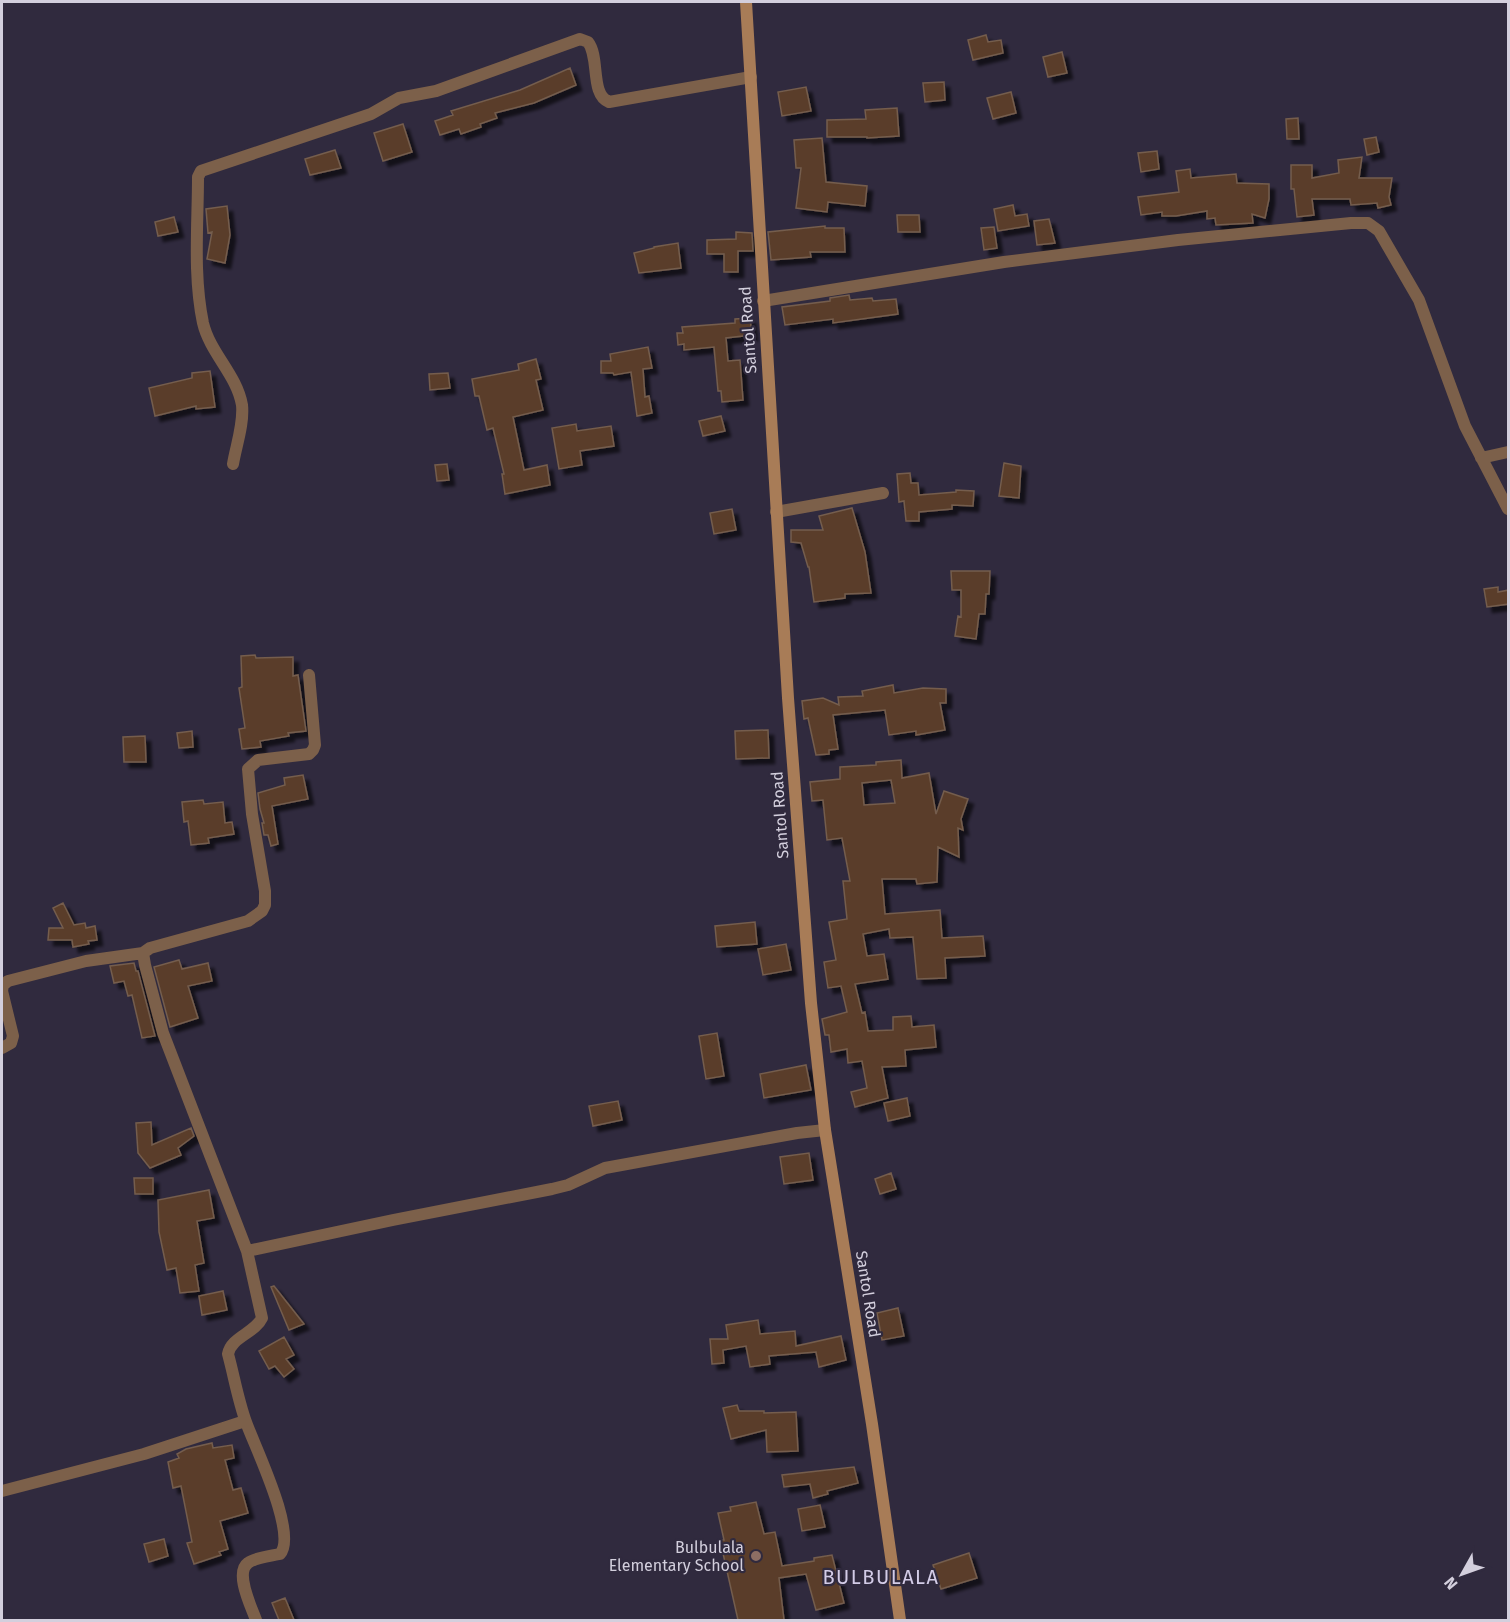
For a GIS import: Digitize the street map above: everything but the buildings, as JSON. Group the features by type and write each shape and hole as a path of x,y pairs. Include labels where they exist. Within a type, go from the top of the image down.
{"main road":[{"name":"Santol Road","path":"746,2 788,698 811,1003 825,1130 872,1424 900,1620"}],"street":[{"path":"233,464 242,406 237,390 209,340 203,323 198,282 198,177 201,171 371,114 399,98 436,91 580,39 584,39 592,46 600,94 605,101 609,102 751,77"},
{"path":"763,301 1004,262 1178,240 1368,223 1379,231 1389,244 1419,300 1465,426 1509,509"},
{"path":"1481,459 1509,452"},
{"path":"776,512 883,493"},
{"path":"2,1048 11,1043 13,1036 2,991 8,981 86,961 143,953 150,948 248,921 262,911 265,905 265,891 252,814 249,769 252,763 258,760 309,754 313,750 315,745 309,675"},
{"path":"143,953 163,1033 247,1251 262,1318 257,1326 232,1345 228,1354 245,1421 274,1492 282,1524 284,1548 280,1554 250,1561 245,1566 243,1582 256,1620"},
{"path":"247,1251 382,1222 552,1190 605,1168 797,1133 825,1130"},
{"path":"2,1491 144,1454 245,1421"}],"place":[{"name":"Bulbulala Elementary School","path":"756,1556"}],"district":[{"name":"BULBULALA","path":"881,1577"}]}
